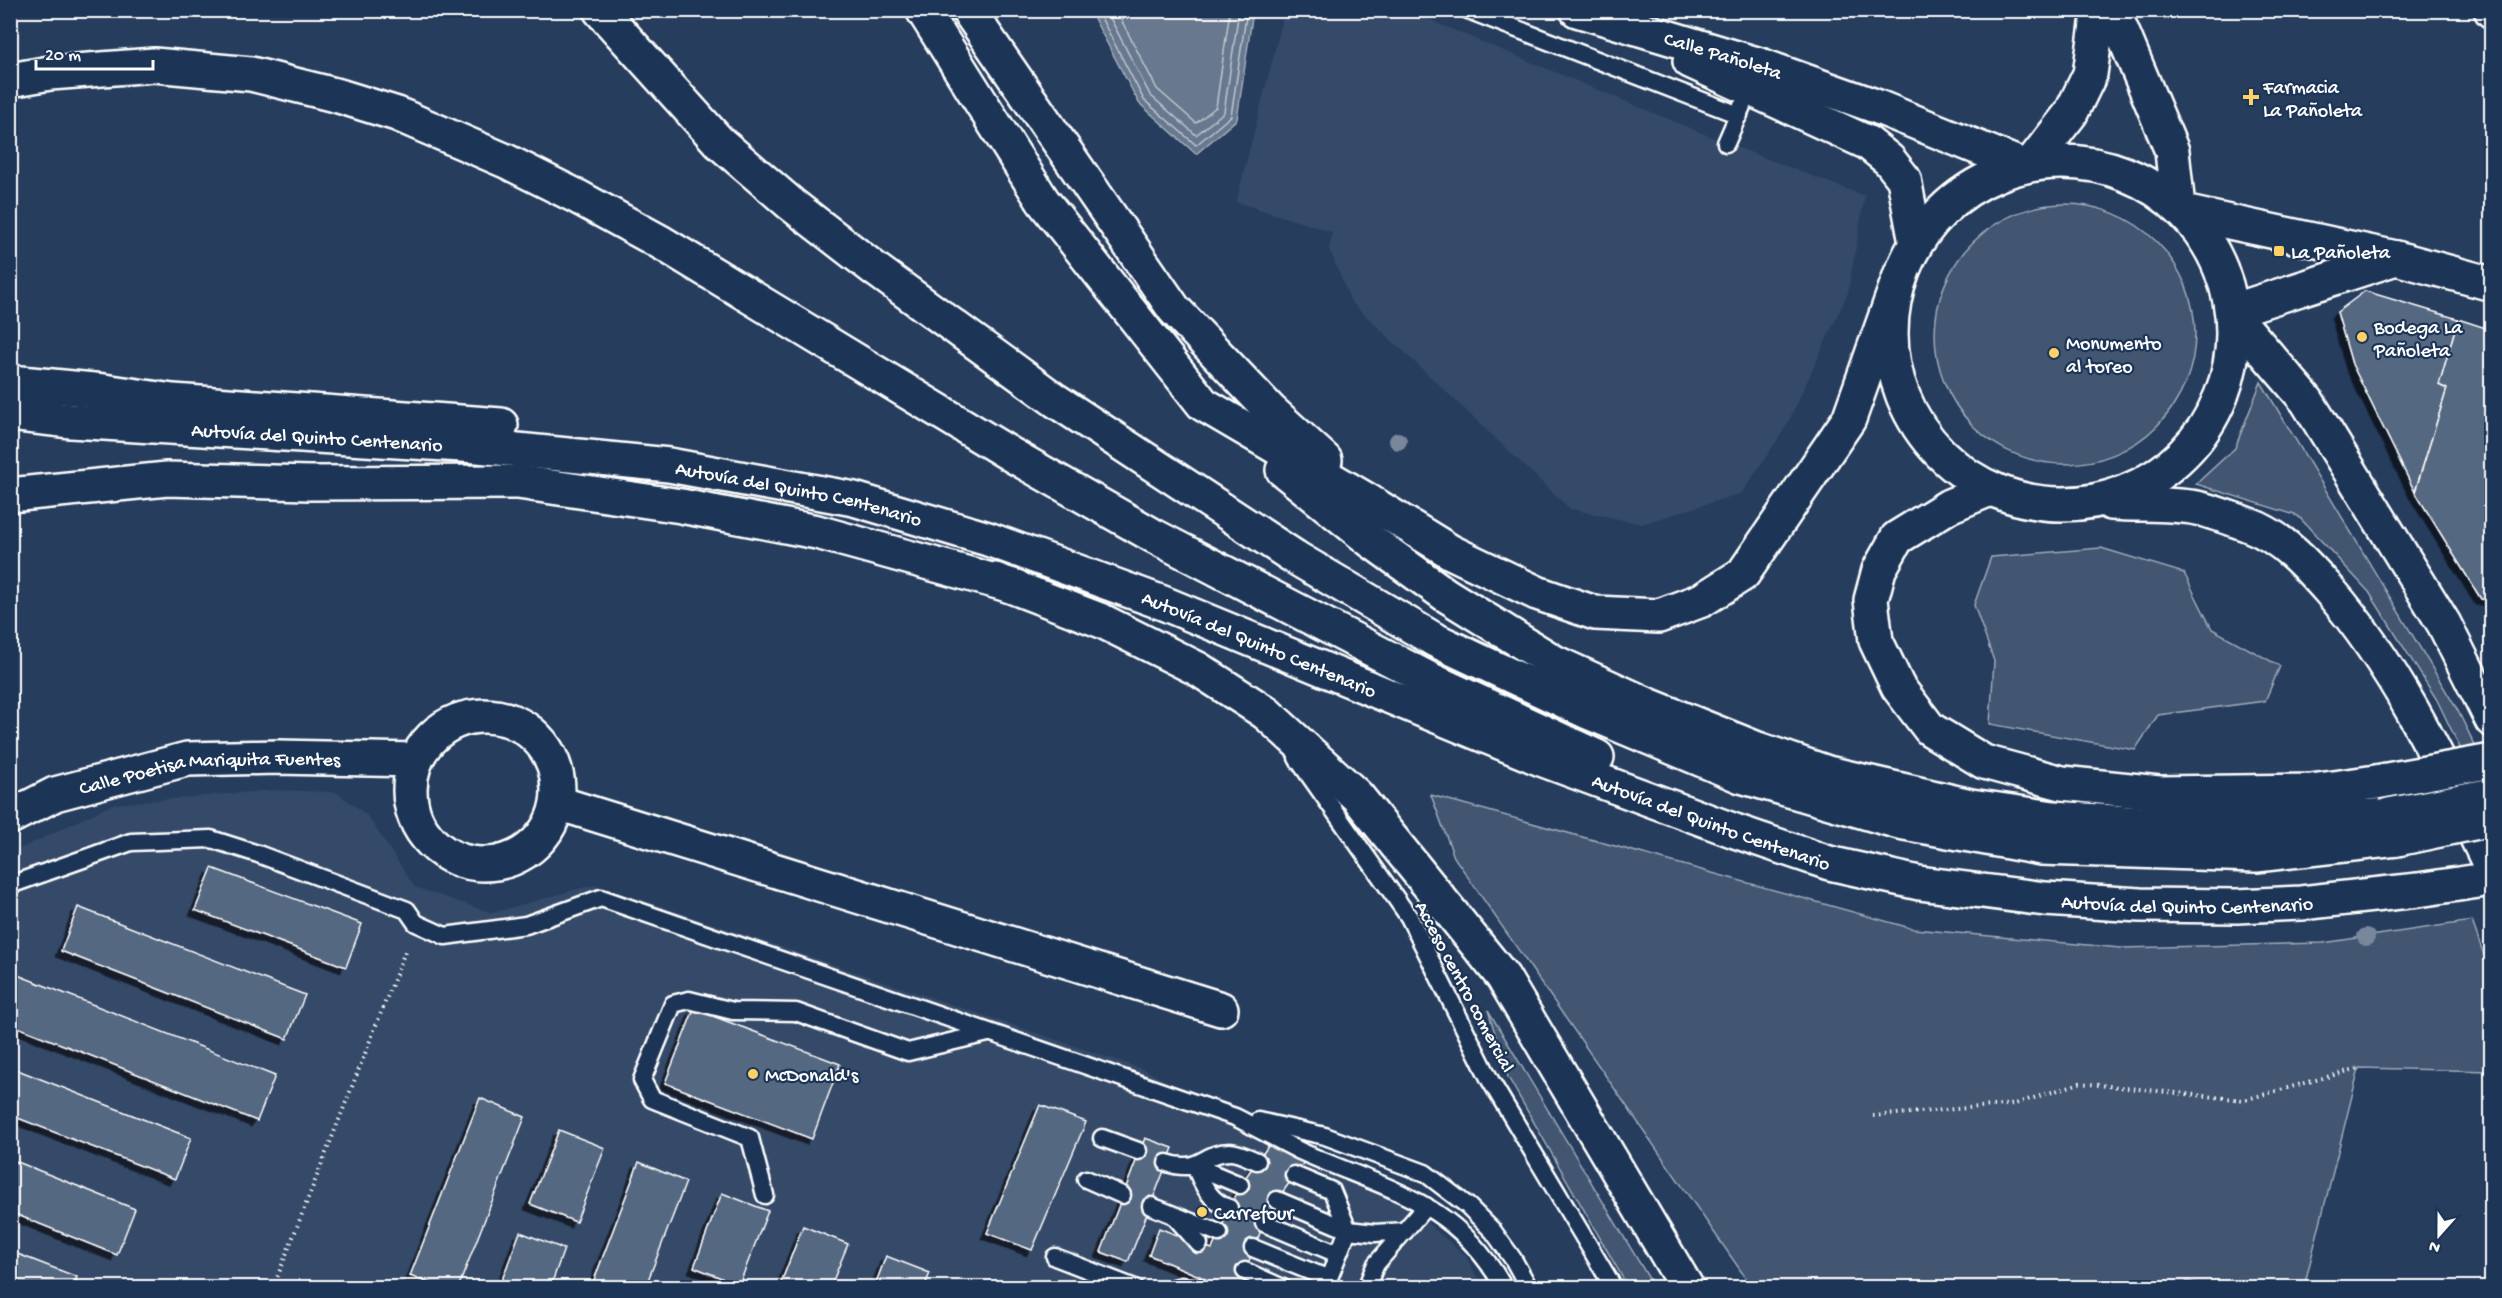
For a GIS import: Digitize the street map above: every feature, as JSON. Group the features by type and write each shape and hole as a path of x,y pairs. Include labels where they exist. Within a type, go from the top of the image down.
{"main road":[{"path":"600,10 720,141 791,204 875,269 1055,400 1296,558 1435,640 1588,712 1741,776 1899,822 2041,848 2178,854 2256,855 2393,827 2492,795"},
{"path":"923,10 1043,201 1203,404 1370,540 1446,595 1554,662 1648,705 1755,748 1828,773 1971,806 2054,818 2158,825 2252,823 2393,827 2492,819"},
{"path":"968,10 1174,309 1271,411 1370,502"},
{"path":"2027,165 2072,113 2090,74 2099,10"},
{"path":"2113,10 2172,151 2181,209"},
{"name":"Calle Pañoleta","path":"1590,15 1868,144 1889,160 1904,179 1916,243"},
{"path":"10,80 50,73 154,65 240,73 339,96 397,114 506,161 653,238 1010,454 1154,536 1320,624 1562,743 1779,828 1829,863"},
{"name":"Calle Pañoleta","path":"1750,90 1878,107 2027,165"},
{"path":"1203,404 1450,552 1537,593 1595,613 1659,616 1702,600 1743,574 1849,419 1901,273 1916,243 1936,217 1962,194 1991,177 2027,165 2071,162 2110,169 2146,184 2181,209 2218,260 2233,314 2230,373 2212,419 2183,457 2143,485 2097,502"},
{"path":"2181,209 2396,258 2492,284"},
{"path":"2233,314 2396,258"},
{"path":"1901,273 1890,323 1895,374 1914,421 1947,461 1990,489 2043,504 2097,502 2197,508 2251,526 2283,544 2310,568 2349,613 2380,657 2424,730 2492,869"},
{"path":"2233,314 2307,401 2444,624 2492,720"},
{"path":"10,382 104,391 174,401 497,424 662,444 854,499"},
{"name":"Autovía del Quinto Centenario","path":"10,414 71,421 478,446 669,465 854,499 988,539 1163,603 1540,759 1713,823 1829,863 1919,883 2045,898 2140,905 2237,906 2301,903 2492,879"},
{"path":"478,446 750,498 835,522 1016,587 1102,621 1198,669 1266,713 1357,796 1503,977 1687,1287"},
{"path":"10,495 167,479 309,483 518,482 681,506 817,532 1016,587"},
{"path":"1990,489 1949,506 1897,538 1879,570 1871,600 1876,641 1898,687 1930,729 1984,762 2062,783 2159,793 2311,791 2492,761"},
{"path":"470,716 494,716 517,723 537,737 551,756 558,779 558,803 550,825 536,844 526,851 494,864 470,863 449,855 431,842 418,824 411,804 410,781 416,760 429,740 447,725 470,716"},
{"name":"Calle Poetisa Mariquita Fuentes","path":"10,817 56,794 187,759 278,757 416,760"},
{"path":"558,803 1221,1009"}],"lane":[{"path":"1468,10 1750,90 1726,144"},
{"name":"Acceso centro comercial","path":"1266,713 1409,917 1490,1080 1614,1287"},
{"path":"10,885 131,842 211,839 258,854 407,910 416,923 445,936 526,925 601,898 1235,1117 1325,1136 1425,1173 1468,1206 1493,1231 1529,1287"},
{"path":"765,1195 750,1138 652,1099 642,1080 673,1004 689,1000 733,1011 796,1012 908,1052 989,1033"},
{"path":"1235,1117 1300,1150 1405,1194 1440,1213 1465,1235 1494,1270 1504,1287"},
{"path":"1102,1138 1138,1151"},
{"path":"1167,1163 1181,1168 1194,1166 1214,1155 1231,1152 1257,1161"},
{"path":"1194,1166 1240,1185"},
{"path":"1194,1166 1202,1183 1217,1204 1229,1208"},
{"path":"1253,1248 1327,1283 1348,1230 1332,1191 1294,1175"},
{"path":"1086,1179 1122,1195"},
{"path":"1277,1200 1348,1230 1376,1233 1405,1231"},
{"path":"1151,1206 1219,1233"},
{"path":"1366,1287 1376,1264 1426,1206"},
{"path":"1173,1215 1199,1244"},
{"path":"1264,1223 1338,1254"},
{"path":"1055,1257 1135,1287"},
{"path":"1245,1271 1282,1287"},
{"path":"1174,1287 1202,1287"}],"path":[{"path":"273,1287 416,923"},
{"path":"1873,1116 2015,1104 2080,1083 2244,1100 2360,1068"}],"shaded area":[{"path":"1285,10 1408,11 1726,143 1865,196 1848,293 1786,427 1742,493 1642,524 1570,509 1351,302 1329,249 1332,232 1236,202"},
{"path":"2052,204 2078,204 2103,209 2127,219 2148,233 2166,251 2186,284 2193,309 2195,334 2193,359 2186,384 2166,417 2148,435 2127,449 2103,459 2078,464 2052,464 2027,459 2003,449 1982,435 1964,417 1950,396 1940,372 1935,347 1935,321 1940,296 1950,272 1964,251 1982,233 2003,219 2027,209"},
{"path":"2261,382 2458,711 2491,778 2491,812 2437,700 2369,592 2298,516 2196,484 2235,448"},
{"path":"2101,548 2184,573 2212,629 2280,666 2265,701 2158,715 2135,750 1990,724 1994,661 1974,605 1991,557"},
{"path":"272,790 336,792 367,815 415,887 492,913 598,885 1143,1069 1413,1211 1465,1255 1483,1287 11,1288 11,853 113,804"},
{"path":"1431,795 1914,929 2121,948 2323,943 2472,921 2491,975 2491,1071 2359,1068 2304,1287 2211,1287 2187,1281 2184,1288 1752,1287 1454,857"},
{"path":"1488,1010 1654,1287 1628,1287 1508,1077"}],"water":[{"path":"1090,11 1253,11 1237,119 1196,154 1139,103"}],"building":[{"path":"2365,291 2458,319 2439,385 2447,389 2415,492 2352,364 2337,312"},
{"path":"2458,319 2492,330 2492,601 2481,599 2415,492 2447,389 2439,385"},
{"path":"212,868 362,924 346,967 195,910"},
{"path":"78,907 305,995 287,1039 61,951"},
{"path":"10,972 275,1076 257,1121 10,1024"},
{"name":"McDonald's","path":"694,1009 840,1064 812,1139 665,1083"},
{"path":"10,1067 191,1138 175,1179 10,1115"},
{"path":"480,1098 525,1117 458,1288 444,1288 410,1276"},
{"path":"1040,1105 1086,1122 1032,1250 987,1233"},
{"path":"559,1130 605,1148 576,1222 530,1204"},
{"path":"1145,1138 1173,1148 1128,1262 1101,1252"},
{"path":"1269,1145 1305,1161 1277,1200 1264,1223 1245,1271 1243,1288 1202,1288 1204,1278 1149,1255 1159,1228 1212,1249 1240,1185"},
{"path":"10,1159 135,1209 117,1255 10,1212"},
{"path":"639,1162 686,1182 645,1288 591,1288"},
{"path":"722,1193 768,1211 739,1285 694,1267"},
{"path":"803,1226 848,1244 830,1288 779,1288"},
{"path":"520,1232 564,1249 550,1288 499,1288"},
{"path":"10,1251 77,1277 73,1288 10,1288"},
{"path":"886,1256 930,1273 924,1288 874,1288"}],"place":[{"name":"Farmacia La Pañoleta","path":"2251,97"},
{"name":"La Pañoleta","path":"2279,251"},
{"name":"Bodega La Pañoleta","path":"2362,337"},
{"name":"Monumento al toreo","path":"2054,353"},
{"name":"McDonald's","path":"753,1074"},
{"name":"Carrefour","path":"1202,1212"}]}
